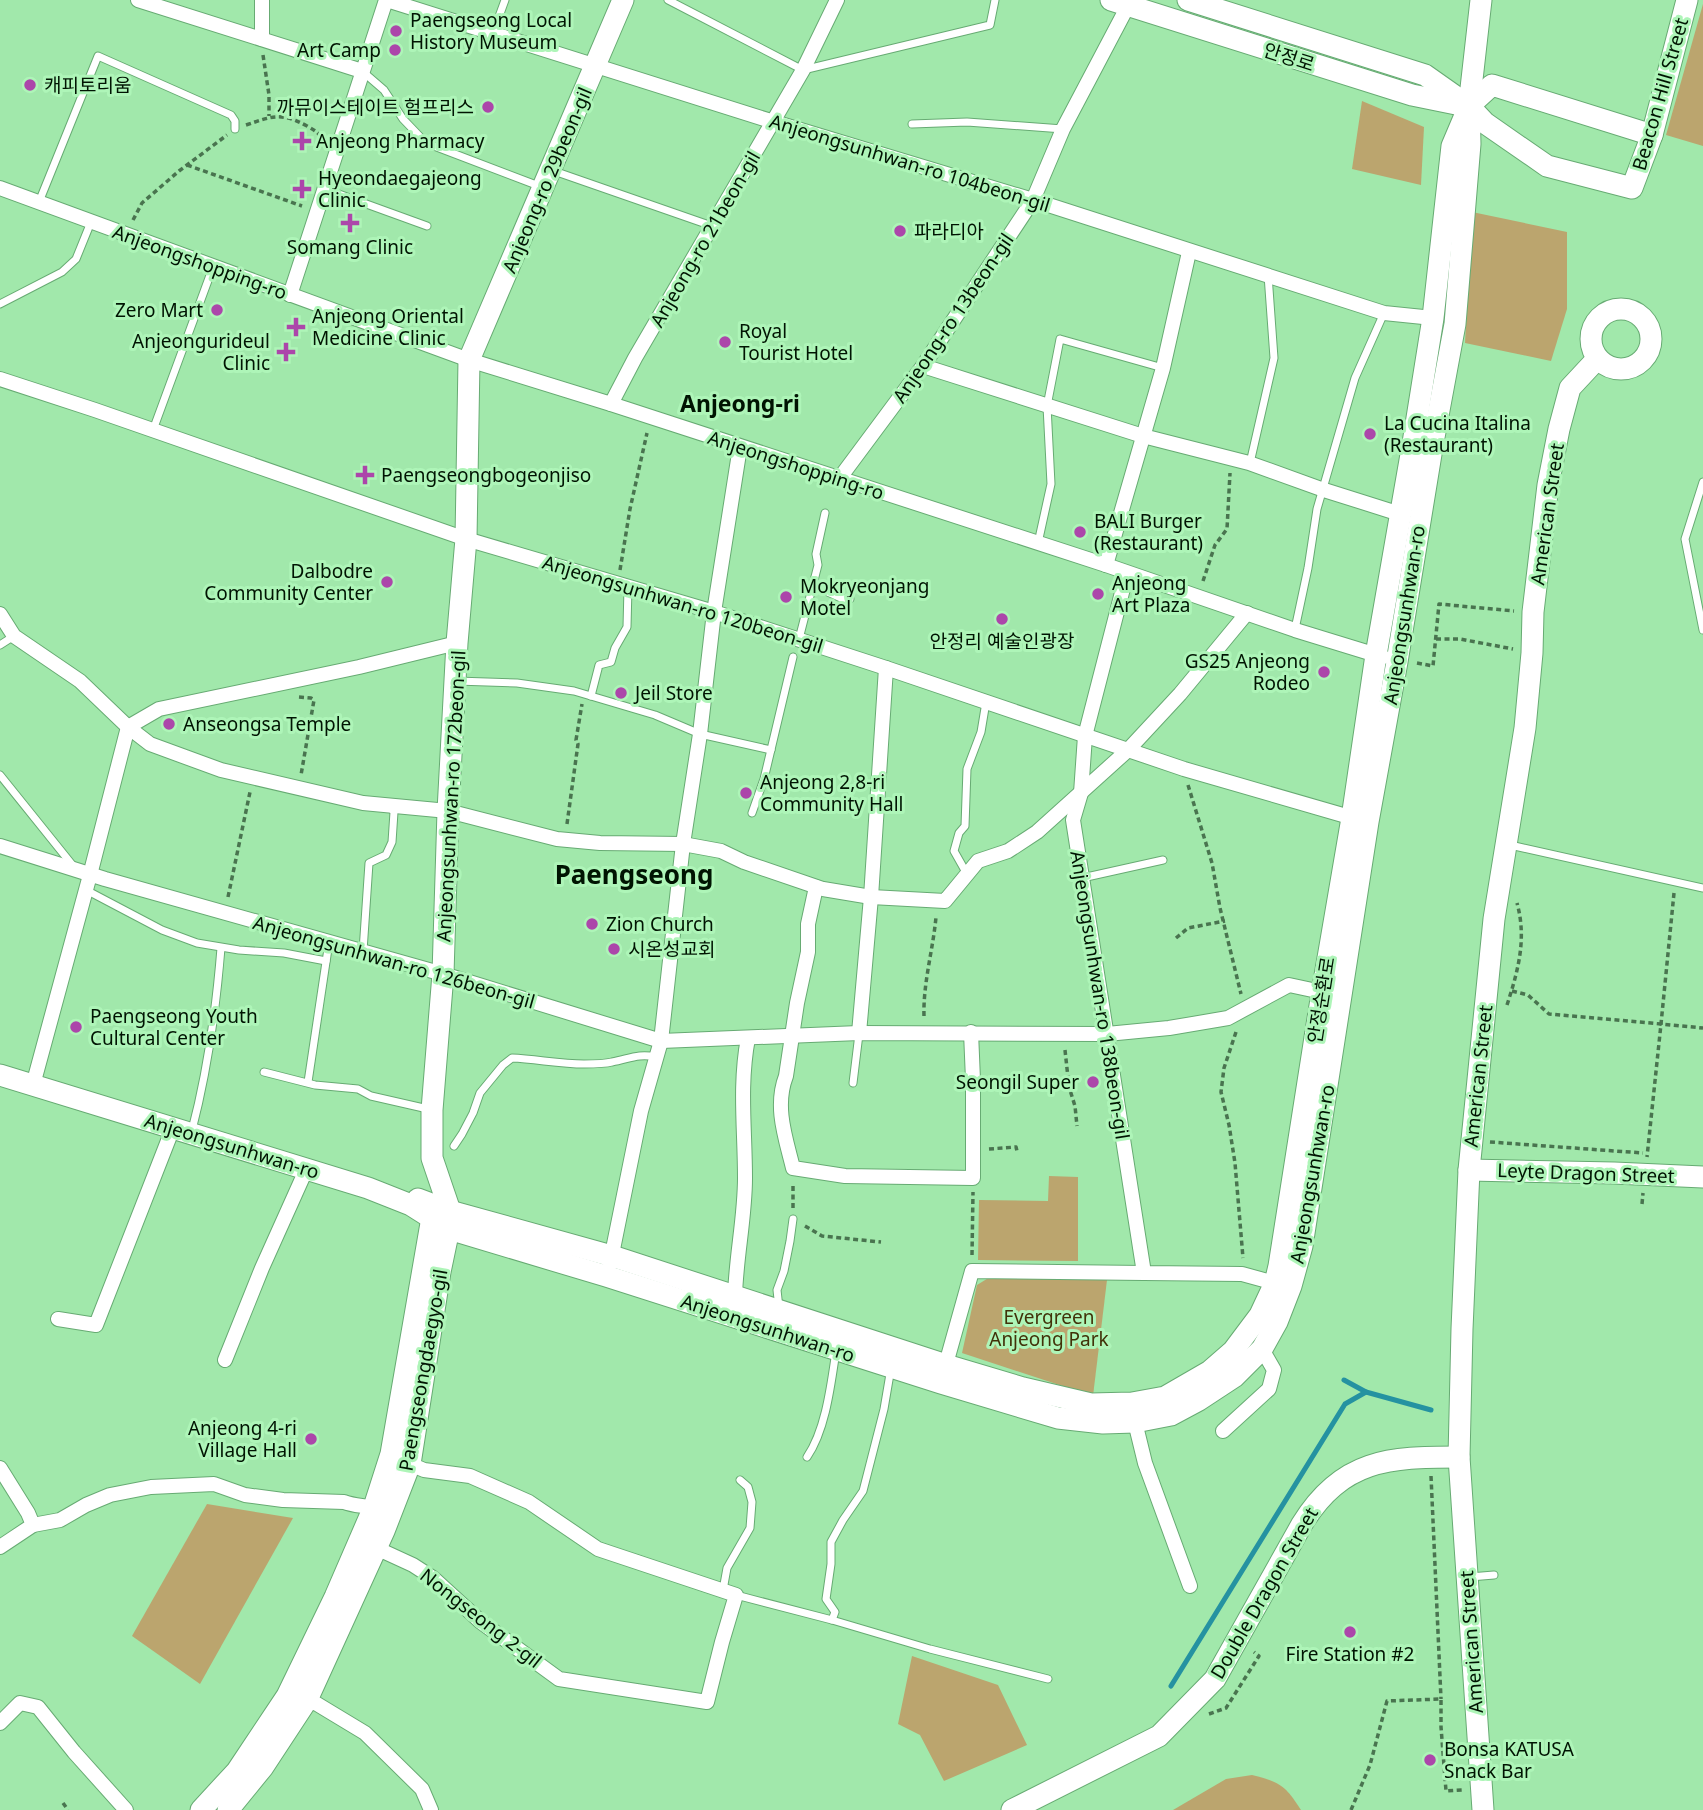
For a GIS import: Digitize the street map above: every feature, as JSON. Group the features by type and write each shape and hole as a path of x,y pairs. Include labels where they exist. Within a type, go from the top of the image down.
{"main road":[{"name":"Anjeong-ro 29beon-gil","path":"469,360 623,0"},
{"path":"1188,0 1425,75 1469,106"},
{"name":"Anjeongsunhwan-ro","path":"0,1075 368,1188 441,1216 609,1266 836,1350 891,1367 944,1374 1058,1418 1102,1423 1135,1422 1171,1415 1234,1377 1262,1349 1277,1322 1283,1285 1302,1245 1332,995 1360,820 1402,662 1424,495 1455,324 1470,144 1469,106 1481,0"},
{"name":"Beacon Hill Street","path":"1469,106 1485,123 1547,166 1632,188 1652,135 1686,0"},
{"name":"안정로","path":"1124,2 1412,95 1469,106"},
{"path":"1360,820 1376,655 1433,318 1452,146 1469,106 1492,85 1652,135"},
{"name":"American Street","path":"1483,1810 1460,1467 1462,1329 1469,1170 1494,919 1525,728 1533,612 1548,485 1570,388 1597,359"},
{"name":"Anjeongsunhwan-ro 172beon-gil","path":"441,1216 432,1158 432,1110 443,974 448,811 457,643 466,539 469,360"},
{"name":"Leyte Dragon Street","path":"1469,1170 1703,1177"},
{"path":"201,1810 237,1771 298,1696 335,1597 381,1511 441,1216"},
{"name":"Paengseongdaegyo-gil","path":"228,1810 263,1767 376,1548 381,1511 410,1464 440,1272 441,1216"},
{"path":"609,1266 735,1296 944,1374 1091,1404 1132,1403 1165,1397 1210,1371 1233,1351 1283,1285"},
{"name":"Double Dragon Street","path":"1012,1810 1159,1736 1187,1708 1215,1679 1302,1524 1331,1487 1346,1476 1390,1461 1433,1467 1460,1467"}],"street":[{"path":"138,0 362,71"},
{"path":"262,0 262,39"},
{"path":"290,295 387,0"},
{"name":"Anjeongsunhwan-ro 104beon-gil","path":"387,0 1033,200 1384,313 1433,318"},
{"name":"Anjeong-ro 21beon-gil","path":"611,404 635,358 774,122 837,0"},
{"name":"Anjeong-ro 13beon-gil","path":"839,479 923,366 1033,200 1063,129 1124,2"},
{"name":"Anjeongshopping-ro","path":"0,188 469,360 1105,565 1295,630 1402,662"},
{"path":"1105,565 1163,368 1189,252"},
{"path":"923,366 1143,436 1249,463 1400,513"},
{"name":"Anjeongsunhwan-ro 120beon-gil","path":"0,379 466,539 714,612 1128,750 1360,820"},
{"path":"609,1266 640,1111 661,1041 714,612 740,447"},
{"name":"Anjeongsunhwan-ro 138beon-gil","path":"1127,573 1085,736 1081,793 1073,820 1144,1273"},
{"path":"0,628 80,681 150,744 221,770 363,803 448,811 564,840 684,844 721,851 744,862 823,889 871,897 945,901 978,861 1008,851 1037,831 1128,750 1180,694 1247,613"},
{"path":"0,614 14,636"},
{"path":"33,1085 86,890 84,873 128,727 159,709 457,643"},
{"path":"859,1033 887,668"},
{"name":"Anjeongsunhwan-ro 126beon-gil","path":"0,846 84,873 443,974 661,1041 859,1033 1107,1034 1169,1028 1228,1018 1289,985 1332,995"},
{"path":"816,887 808,924 808,952 786,1076 782,1085 781,1121 793,1168 845,1175 973,1178 971,1032"},
{"name":"Anjeongsunhwan-ro","path":"735,1296 745,1180 742,1084 748,1038"},
{"path":"58,1319 96,1325 182,1131"},
{"path":"225,1360 306,1170"},
{"path":"944,1374 972,1271 1242,1274 1283,1285"},
{"path":"1223,1431 1269,1389 1274,1370 1262,1349"},
{"path":"1135,1422 1145,1463 1191,1586"},
{"path":"410,1464 424,1470 470,1476 529,1502 598,1549 730,1593"},
{"path":"0,1468 33,1525"},
{"path":"0,1547 33,1525 60,1520 110,1495 151,1487 214,1485 245,1495 283,1500 344,1502 381,1511"},
{"name":"Nongseong 2-gil","path":"376,1548 413,1565 433,1578 481,1622 559,1679 708,1702 730,1593"},
{"path":"298,1696 317,1704 365,1733 422,1790 431,1810"},
{"path":"0,1723 20,1703 38,1707 125,1810"}],"lane":[{"path":"493,33 505,0"},
{"path":"668,0 803,70 990,25 995,0"},
{"path":"38,202 98,56 231,115 235,121 235,129"},
{"path":"362,71 384,90 403,119 426,142 712,226"},
{"path":"912,124 967,122 1063,129"},
{"path":"324,188 427,226"},
{"path":"0,304 62,272 76,259 91,222"},
{"path":"153,430 213,267"},
{"path":"1249,463 1274,358 1268,275"},
{"path":"1295,630 1317,509 1355,377 1384,313"},
{"path":"1037,544 1051,484 1048,406 1060,339 1163,368"},
{"path":"1703,482 1685,539 1703,630"},
{"path":"799,639 818,565 816,554 825,513"},
{"path":"587,695 599,665 611,662 615,648 627,627 622,585"},
{"path":"812,585 841,598 850,599"},
{"path":"0,645 14,636"},
{"path":"751,813 764,779 793,657"},
{"path":"455,681 517,684 574,691 655,715 700,734 771,750"},
{"path":"967,874 954,851 959,833 965,826 967,769 981,732 985,708 989,703"},
{"path":"0,775 84,873"},
{"path":"362,952 369,863 386,855 392,842 394,812 388,805"},
{"path":"1506,844 1703,888"},
{"path":"1082,878 1163,860"},
{"path":"86,890 178,937 197,943 221,948 284,953 326,961"},
{"path":"308,1082 329,942"},
{"path":"182,1131 207,1069 216,1010 221,948"},
{"path":"853,1083 859,1033"},
{"path":"454,1146 473,1113 480,1093 512,1058 584,1064 612,1062 645,1055 656,1057"},
{"path":"264,1072 315,1085 358,1089 371,1096 432,1110"},
{"path":"779,1311 777,1290 784,1271 793,1219"},
{"path":"807,1457 821,1425 836,1350"},
{"path":"832,1620 835,1612 826,1599 831,1542 863,1491 884,1409 891,1367"},
{"path":"740,1480 748,1487 752,1502 750,1528 727,1568 730,1593 1048,1679"},
{"path":"1466,1577 1494,1576"}],"path":[{"path":"262,39 269,117"},
{"path":"125,234 142,203 187,165 235,129 269,117 290,118 320,133 333,161"},
{"path":"187,165 317,211"},
{"path":"622,585 621,565 630,509 650,417"},
{"path":"1197,596 1215,545 1227,530 1230,458"},
{"path":"1402,662 1433,666 1440,604 1533,612"},
{"path":"1436,639 1460,639 1532,653"},
{"path":"278,684 281,694 314,700 298,789"},
{"path":"564,840 578,744 576,738 587,695"},
{"path":"225,913 252,776"},
{"path":"1642,1204 1675,882"},
{"path":"925,1032 926,984 940,901"},
{"path":"1176,938 1188,928 1225,921"},
{"path":"1512,991 1528,995 1549,1014 1703,1028"},
{"path":"1064,1034 1069,1087 1077,1126"},
{"path":"1488,1141 1648,1153"},
{"path":"973,1149 1016,1147 1017,1151"},
{"path":"793,1168 793,1219 822,1236 881,1242"},
{"path":"972,1271 973,1178"},
{"path":"1460,1467 1433,1467 1441,1727 1446,1791 1482,1788"},
{"path":"1203,1717 1226,1708 1259,1656 1251,1650"},
{"path":"1351,1810 1370,1765 1387,1701 1441,1699"},
{"path":"63,1803 68,1810"}],"green space":[{"path":"1703,4 1703,146 1666,135"},
{"path":"1362,101 1424,127 1421,185 1352,169"},
{"path":"1472,212 1567,232 1567,309 1551,361 1465,343"},
{"path":"1049,1176 1078,1177 1078,1261 978,1260 979,1200 1048,1201"},
{"name":"Evergreen Anjeong Park","path":"990,1277 1107,1280 1093,1396 962,1353 977,1285"},
{"path":"207,1504 293,1518 200,1684 132,1636"},
{"path":"912,1656 998,1685 1027,1745 944,1781 920,1735 898,1724"},
{"path":"1252,1775 1281,1786 1301,1810 1173,1810 1226,1779"}],"waterway":[{"path":"1344,1380 1366,1392 1431,1410"},
{"path":"1171,1686 1345,1404 1366,1392"}],"place":[{"name":"Paengseong Local History Museum","path":"396,31"},
{"name":"Art Camp","path":"395,50"},
{"name":"캐피토리움","path":"30,85"},
{"name":"까뮤이스테이트 험프리스","path":"488,107"},
{"name":"Anjeong Pharmacy","path":"302,141"},
{"name":"Hyeondaegajeong Clinic","path":"302,189"},
{"name":"Somang Clinic","path":"350,223"},
{"name":"파라디아","path":"900,231"},
{"name":"Zero Mart","path":"217,310"},
{"name":"Anjeong Oriental Medicine Clinic","path":"296,327"},
{"name":"Royal Tourist Hotel","path":"725,342"},
{"name":"Anjeongurideul Clinic","path":"286,352"},
{"name":"La Cucina Italina (Restaurant)","path":"1370,434"},
{"name":"Paengseongbogeonjiso","path":"365,475"},
{"name":"BALI Burger (Restaurant)","path":"1080,532"},
{"name":"Dalbodre Community Center","path":"387,582"},
{"name":"Anjeong Art Plaza","path":"1098,594"},
{"name":"Mokryeonjang Motel","path":"786,597"},
{"name":"안정리 예술인광장","path":"1002,619"},
{"name":"GS25 Anjeong Rodeo","path":"1324,672"},
{"name":"Jeil Store","path":"621,693"},
{"name":"Anseongsa Temple","path":"169,724"},
{"name":"Anjeong 2,8-ri Community Hall","path":"746,793"},
{"name":"Zion Church","path":"592,924"},
{"name":"시온성교회","path":"614,949"},
{"name":"Paengseong Youth Cultural Center","path":"76,1027"},
{"name":"Seongil Super","path":"1093,1082"},
{"name":"Anjeong 4-ri Village Hall","path":"311,1439"},
{"name":"Fire Station #2","path":"1350,1632"},
{"name":"Bonsa KATUSA Snack Bar","path":"1430,1760"}],"district":[{"name":"Anjeong-ri","path":"740,403"},
{"name":"Paengseong","path":"634,874"}]}
